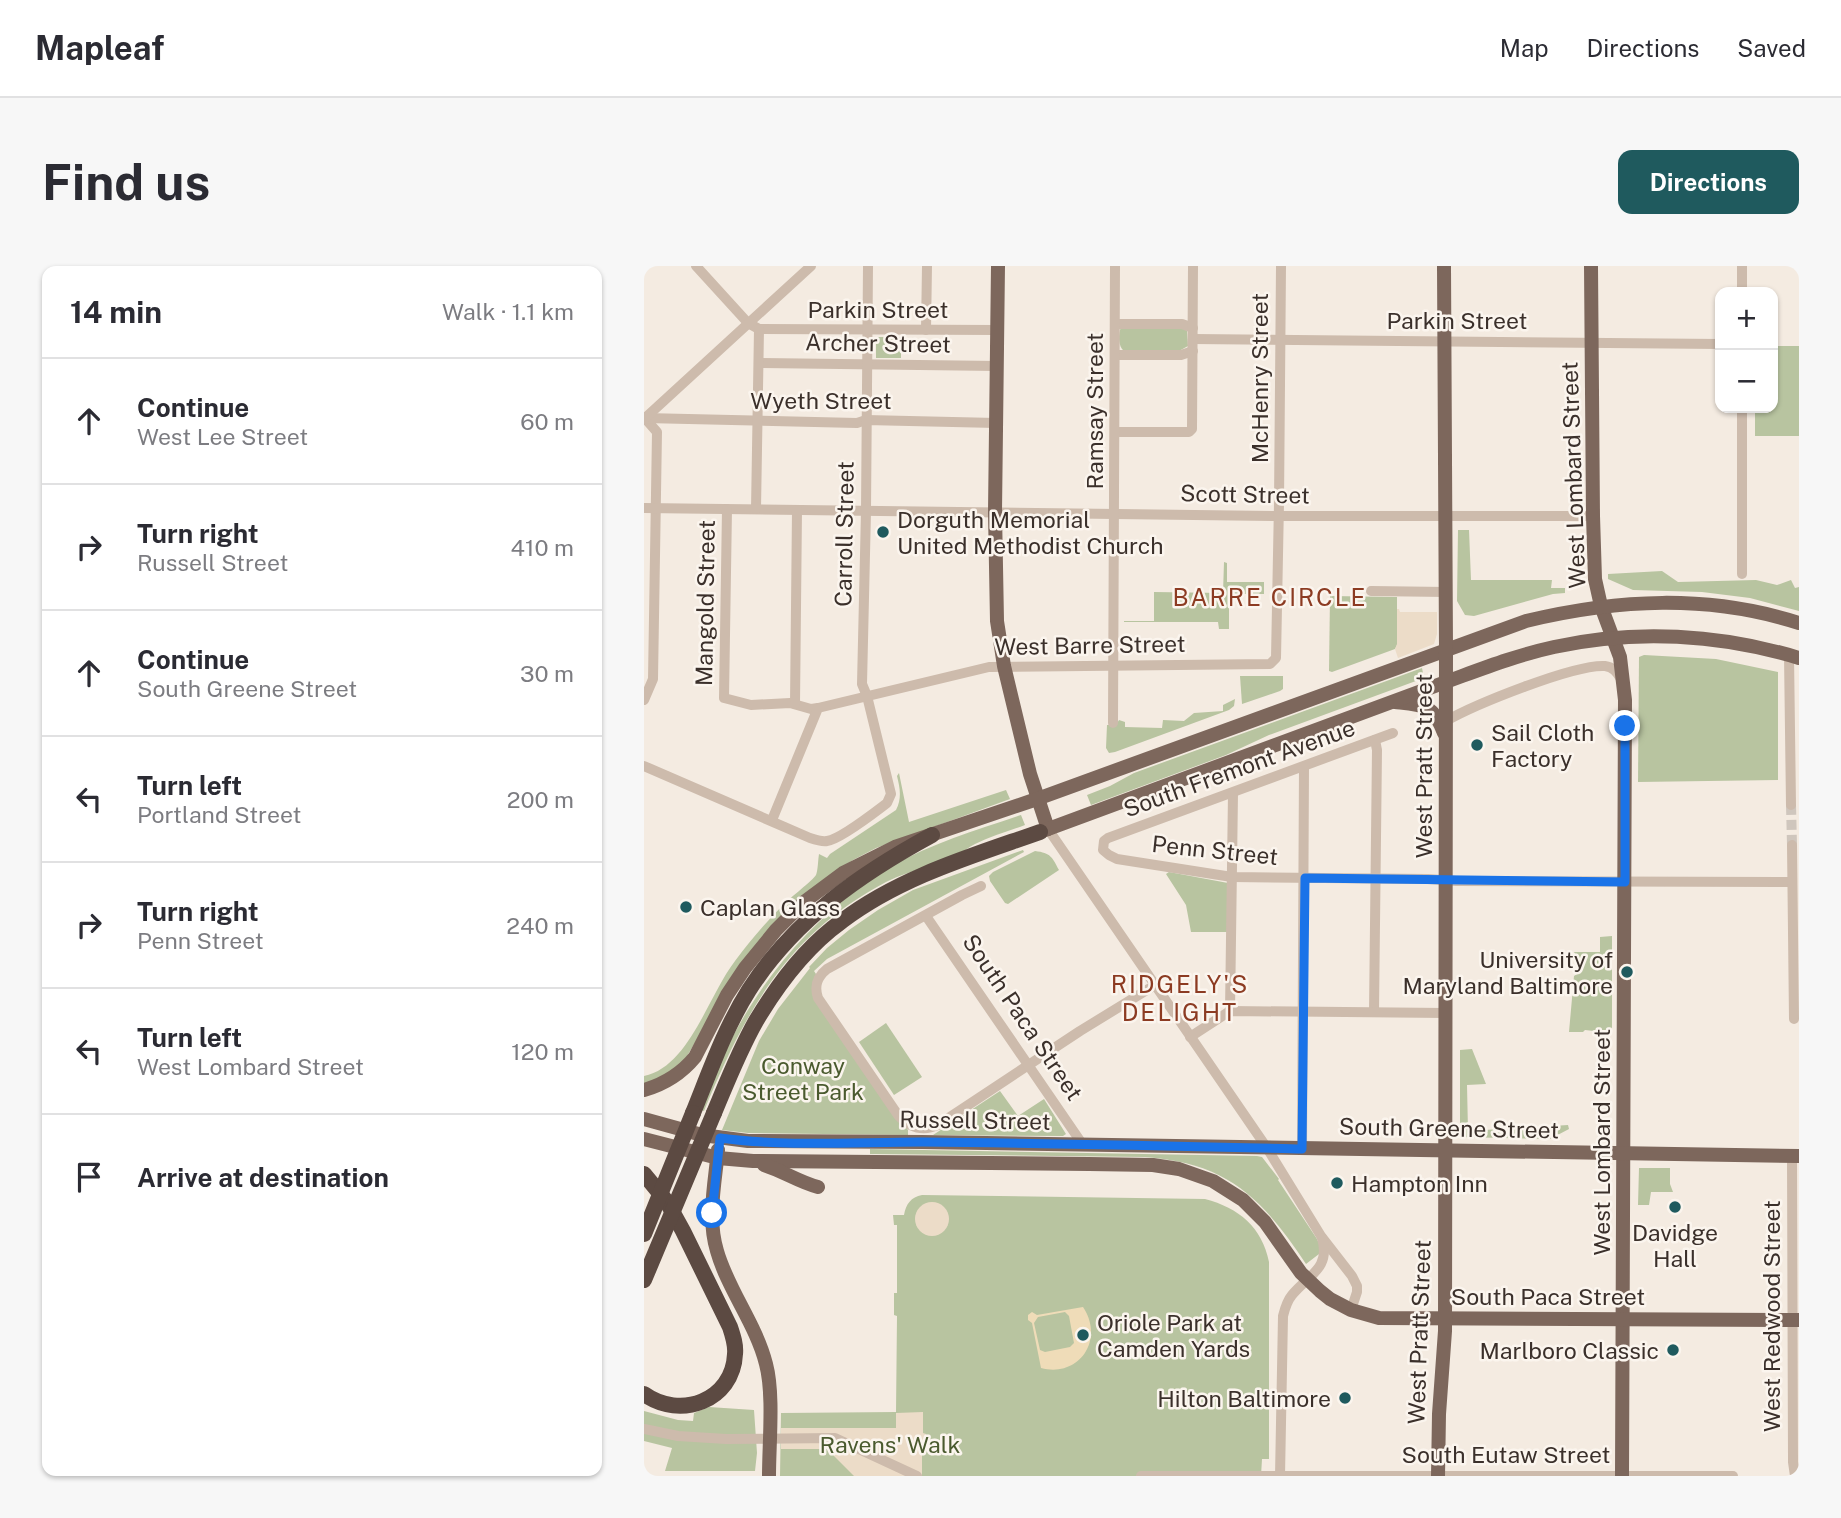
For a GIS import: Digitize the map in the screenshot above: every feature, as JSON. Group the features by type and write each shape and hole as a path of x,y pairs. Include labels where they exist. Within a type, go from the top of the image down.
{"highway":[{"path":"644,1280 743,1046 788,975 823,936 864,905 949,864 1044,830"},
{"path":"644,1234 723,1039 748,991 787,941 815,914 862,876 932,835"},
{"path":"644,1174 667,1202 683,1231 730,1327 735,1356 730,1374 709,1399 687,1406 675,1406 652,1400 644,1394"}],"main road":[{"path":"998,266 995,512 997,621 1003,666 1044,830 1509,659 1540,650 1613,638 1665,636 1696,637 1751,645 1794,656"},
{"name":"West Pratt Street","path":"1437,1476 1438,1414 1445,1319 1444,266"},
{"name":"West Lombard Street","path":"1591,266 1595,579 1601,606 1620,657 1625,684 1622,1476"},
{"path":"1573,611 1584,601 1595,579"},
{"path":"644,1090 663,1084 695,1058 727,995 745,968 776,930 804,902 843,873 895,847 1037,799 1526,621 1601,606 1666,602 1758,612 1799,623"},
{"path":"1394,701 1418,705 1434,713 1446,739"},
{"name":"Russell Street","path":"644,1119 740,1141 1267,1148"},
{"path":"720,1138 712,1213 713,1235 724,1270 766,1363 769,1380 769,1476"},
{"name":"Russell Street","path":"644,1139 718,1158 752,1161 1171,1167 1205,1178 1243,1200 1265,1222 1307,1280"},
{"name":"South Greene Street","path":"1267,1148 1795,1156"},
{"path":"752,1161 818,1187"},
{"name":"South Paca Street","path":"1307,1280 1351,1310 1385,1318 1795,1320"}],"street":[{"path":"696,266 748,323 759,329 756,509"},
{"path":"644,700 653,679 650,508 657,432 644,418 811,266"},
{"name":"Carroll Street","path":"772,821 826,842 887,803 891,794 862,684 868,266"},
{"path":"926,330 927,266"},
{"name":"Ramsay Street","path":"1112,723 1115,266"},
{"path":"1115,432 1189,432 1192,429 1194,266"},
{"name":"McHenry Street","path":"1276,658 1281,266"},
{"path":"1742,266 1742,287"},
{"name":"Parkin Street","path":"1115,324 1182,324 1193,333 1281,340 1715,344"},
{"name":"Parkin Street","path":"759,329 997,330"},
{"path":"1115,355 1181,355 1193,352"},
{"name":"Archer Street","path":"759,363 997,366"},
{"path":"1742,413 1742,574"},
{"name":"Wyeth Street","path":"644,418 996,423"},
{"name":"Scott Street","path":"650,508 1278,516 1593,516"},
{"name":"Mangold Street","path":"727,509 724,698 751,705 795,704"},
{"path":"644,766 772,821 818,708 805,708 795,704 797,510"},
{"path":"1371,591 1446,592"},
{"path":"1794,656 1794,800"},
{"name":"West Barre Street","path":"818,708 1003,666 1270,663 1276,658"},
{"path":"1446,722 1464,711 1577,670 1610,667 1625,684"},
{"name":"South Fremont Avenue","path":"1103,846 1108,838 1393,733"},
{"path":"1374,1012 1375,740"},
{"path":"1302,1149 1304,767"},
{"path":"1230,1011 1233,793"},
{"path":"1044,830 1267,1148 1321,1236 1357,1286 1351,1310"},
{"path":"1792,845 1796,985 1794,1019"},
{"name":"Penn Street","path":"1103,846 1105,853 1117,859 1232,877 1792,882"},
{"path":"981,886 827,969 819,976 818,998 898,1115 910,1126 927,1129 938,1125 1155,985"},
{"name":"South Paca Street","path":"926,916 1083,1144"},
{"path":"1190,1037 1230,1011 1446,1013"},
{"name":"West Redwood Street","path":"1795,1156 1795,1476"},
{"path":"1280,1476 1283,1316 1292,1296 1321,1266 1324,1246 1321,1236"},
{"path":"644,1429 687,1437 835,1438 917,1476"},
{"name":"South Eutaw Street","path":"1141,1476 1732,1476"}],"green space":[{"path":"1180,326 1187,331 1188,346 1179,351 1124,351 1121,347 1121,327"},
{"path":"876,337 901,337 901,358 876,358"},
{"path":"1778,346 1799,346 1799,436 1755,436 1755,413 1778,413"},
{"path":"1458,530 1469,530 1471,580 1552,580 1551,588 1565,588 1565,593 1474,616 1465,615 1457,601"},
{"path":"1224,562 1227,563 1227,582 1264,582 1264,594 1229,594 1229,629 1219,629 1218,622 1124,622 1154,621 1154,592 1223,593"},
{"path":"1662,571 1678,582 1756,580 1777,585 1791,580 1795,588 1799,587 1799,611 1750,598 1702,592 1633,590 1608,579 1608,574"},
{"path":"1330,596 1397,597 1395,649 1329,671"},
{"path":"1644,655 1716,659 1778,672 1778,780 1638,782 1639,657"},
{"path":"1422,668 1424,678 1269,735 1226,755 1091,805 1087,795 1134,773"},
{"path":"1240,676 1283,676 1283,689 1242,704"},
{"path":"1235,699 1234,706 1229,710 1115,752 1109,753 1106,748 1107,725 1116,725 1119,720 1125,722 1125,727 1162,728 1163,720 1184,721 1194,713 1223,711 1223,705"},
{"path":"899,773 909,822 1006,790 1010,799 876,848 821,882 705,1026 684,1061 669,1074 644,1085 644,1076 660,1070 685,1045 725,976 752,939 784,904 816,875 819,854 827,858 896,810 900,797 897,776"},
{"path":"1021,815 1025,825 981,841 957,855 906,873 877,887 844,908 816,931 770,983 751,1012 704,1111 701,1110 729,1045 758,994 788,954 841,902 888,868 923,850"},
{"name":"Conway Street Park","path":"1023,850 1024,852 827,959 814,971 816,974 813,991 908,1130 908,1135 748,1133 722,1130 759,1041 778,1009 809,967 827,948 878,910 913,890"},
{"path":"1035,851 1050,856 1059,870 1008,904 1005,903 989,876"},
{"path":"1169,872 1228,883 1229,932 1191,932 1186,905 1166,874"},
{"path":"1612,936 1612,1033 1585,1030 1569,1032 1574,976 1580,972 1580,961 1574,952 1600,952 1600,937"},
{"path":"886,1023 922,1077 894,1095 859,1042"},
{"path":"1472,1049 1486,1084 1467,1085 1468,1131 1568,1125 1569,1129 1550,1139 1460,1137 1460,1050"},
{"path":"1000,1091 1018,1116 1044,1099 1066,1134 933,1135"},
{"path":"870,1149 1262,1157 1317,1239 1319,1254 1306,1264 1274,1220 1240,1188 1199,1167 1174,1161 1145,1157 870,1154"},
{"path":"1639,1168 1670,1168 1673,1192 1651,1192 1649,1205 1638,1205"},
{"name":"Oriole Park at Camden Yards","path":"922,1195 1205,1199 1228,1208 1247,1221 1261,1239 1269,1262 1269,1459 1262,1459 1261,1476 780,1476 781,1413 896,1412 897,1316 894,1315 894,1293 897,1293 897,1225 894,1225 893,1215 904,1215 910,1202"},
{"name":"Ravens' Walk","path":"709,1407 754,1410 757,1453 755,1471 665,1471 672,1448 644,1441 644,1411 693,1421 694,1413"}],"sand":[{"path":"1083,1307 1091,1332 1084,1354 1077,1362 1055,1370 1041,1368 1032,1323 1028,1320 1028,1315 1032,1312 1037,1315","holes":["1065,1312 1069,1316 1074,1343 1070,1347 1045,1352 1040,1350 1034,1323 1038,1317"]}],"shaded area":[{"path":"1397,609 1400,612 1437,612 1434,644 1398,658 1395,649"},
{"path":"932,1202 944,1207 949,1219 944,1231 932,1236 920,1231 915,1219 920,1207"},
{"path":"923,1412 926,1454 922,1455 922,1476 854,1476 834,1456 834,1449 781,1449 781,1428 896,1428 896,1413"}],"tunnel":[{"path":"1791,805 1792,845"}],"place":[{"name":"Dorguth Memorial United Methodist Church","path":"883,532"},
{"name":"Sail Cloth Factory","path":"1477,745"},
{"name":"Caplan Glass","path":"686,907"},
{"name":"University of Maryland Baltimore","path":"1627,972"},
{"name":"Hampton Inn","path":"1337,1183"},
{"name":"Davidge Hall","path":"1675,1207"},
{"name":"Oriole Park at Camden Yards","path":"1083,1335"},
{"name":"Marlboro Classic","path":"1673,1350"},
{"name":"Hilton Baltimore","path":"1345,1398"}],"district":[{"name":"BARRE CIRCLE","path":"1270,597"},
{"name":"RIDGELY'S DELIGHT","path":"1180,998"}],"route":[{"path":"712,1213 720,1138 781,1142 1302,1149 1305,878 1625,882 1625,726"}]}
